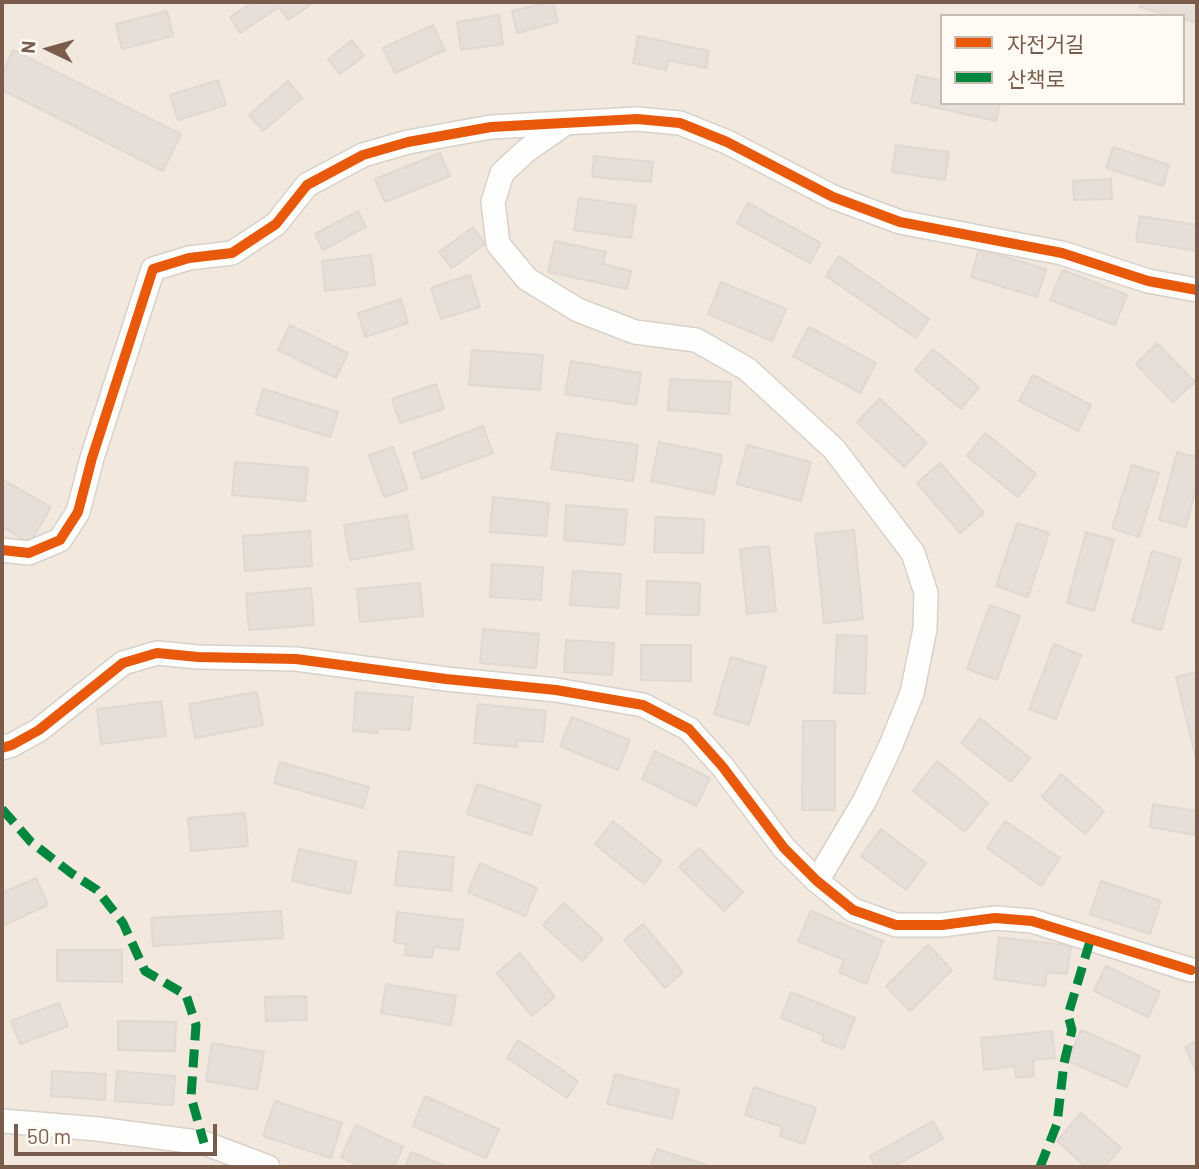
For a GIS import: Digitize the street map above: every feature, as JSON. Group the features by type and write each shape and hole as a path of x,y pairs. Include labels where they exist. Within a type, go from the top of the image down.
{"street":[{"path":"2,550 29,553 60,540 78,512 92,457 153,269 189,258 232,253 276,224 307,185 363,155 408,142 491,127 637,119 680,123 727,142 833,197 900,222 1062,253 1148,281 1197,290"},
{"path":"566,123 527,150 502,173 493,202 498,244 527,279 578,310 635,332 696,340 747,369 834,449 913,553 926,593 926,605 925,629 912,693 865,800 817,881"},
{"path":"2,748 39,730 123,663 157,653 198,657 296,659 446,679 556,690 643,705 689,729 730,775 784,848 817,881 853,910 896,925 942,925 995,918 1031,920 1191,970"},
{"path":"2,1121 98,1129 204,1143 268,1167"}],"shaded area":[{"path":"2,2 1197,2 1197,1167 2,1167"}],"building":[{"path":"253,2 313,3 288,20 279,7 240,33 230,17"},
{"path":"553,2 558,22 517,33 512,11"},
{"path":"1141,2 1197,2 1197,23 1185,20 1185,14 1164,14 1140,7"},
{"path":"167,11 173,36 122,49 116,24"},
{"path":"499,15 503,44 461,50 457,22"},
{"path":"433,25 445,50 395,73 383,48"},
{"path":"638,36 709,51 706,68 668,60 666,70 633,63"},
{"path":"352,40 364,56 340,74 328,59"},
{"path":"13,50 181,134 163,171 2,90 2,74"},
{"path":"917,75 940,81 940,105 1000,105 996,121 911,102"},
{"path":"218,80 226,105 178,120 170,95"},
{"path":"288,81 302,98 263,131 249,115"},
{"path":"896,145 949,152 945,180 892,172"},
{"path":"1113,147 1169,165 1163,186 1106,168"},
{"path":"440,153 450,176 385,202 375,179"},
{"path":"594,156 653,162 651,182 592,177"},
{"path":"1111,179 1112,199 1074,200 1073,181"},
{"path":"579,198 636,206 631,238 574,230"},
{"path":"748,203 821,243 810,263 737,223"},
{"path":"358,211 366,227 323,250 315,234"},
{"path":"1140,216 1197,225 1197,251 1136,241"},
{"path":"473,227 485,244 452,268 439,252"},
{"path":"555,241 606,252 603,264 631,271 627,289 548,272"},
{"path":"979,249 1046,269 1037,297 971,277"},
{"path":"371,255 375,285 325,291 322,261"},
{"path":"839,256 929,319 916,338 826,276"},
{"path":"1063,270 1127,295 1115,325 1050,300"},
{"path":"470,275 480,307 441,319 431,288"},
{"path":"721,282 786,309 772,341 708,314"},
{"path":"401,299 408,323 365,337 358,313"},
{"path":"290,325 348,353 336,378 278,350"},
{"path":"809,327 876,363 860,393 793,356"},
{"path":"1157,343 1195,382 1173,402 1136,364"},
{"path":"933,349 979,387 961,409 915,370"},
{"path":"472,350 543,355 540,390 469,385"},
{"path":"571,361 641,373 636,405 565,394"},
{"path":"1033,375 1091,405 1078,431 1019,401"},
{"path":"670,379 731,382 729,414 668,410"},
{"path":"436,384 444,409 400,423 392,399"},
{"path":"263,389 338,412 330,437 256,414"},
{"path":"880,399 927,443 904,467 857,422"},
{"path":"483,426 493,453 422,479 413,453"},
{"path":"557,433 638,445 633,481 551,469"},
{"path":"985,433 1036,474 1018,497 967,456"},
{"path":"659,442 722,455 714,494 651,481"},
{"path":"747,445 811,462 801,501 737,484"},
{"path":"393,447 408,489 384,497 369,455"},
{"path":"1177,452 1197,457 1197,483 1186,527 1159,520"},
{"path":"235,462 308,468 305,501 232,495"},
{"path":"940,463 984,513 960,533 917,483"},
{"path":"1132,465 1159,473 1139,537 1112,528"},
{"path":"2,479 51,507 30,543 2,527"},
{"path":"493,497 549,503 546,536 490,532"},
{"path":"566,505 627,510 624,545 564,540"},
{"path":"407,515 413,549 350,560 344,525"},
{"path":"656,517 704,519 703,553 654,552"},
{"path":"1017,523 1049,533 1028,597 996,586"},
{"path":"854,530 863,619 824,623 815,534"},
{"path":"310,531 312,566 245,571 243,536"},
{"path":"1086,532 1114,540 1094,611 1067,603"},
{"path":"769,546 776,611 747,614 740,549"},
{"path":"1152,551 1181,559 1161,630 1132,622"},
{"path":"492,564 543,567 541,600 490,597"},
{"path":"573,571 621,574 618,608 570,605"},
{"path":"647,581 700,583 699,615 646,614"},
{"path":"420,583 423,616 360,622 357,589"},
{"path":"311,588 314,625 249,630 246,594"},
{"path":"990,605 1020,616 997,680 967,669"},
{"path":"483,629 539,634 536,668 480,663"},
{"path":"837,635 867,636 865,694 834,693"},
{"path":"566,640 614,643 612,675 564,672"},
{"path":"1054,644 1081,655 1056,719 1029,709"},
{"path":"641,645 691,645 691,681 641,680"},
{"path":"731,657 766,667 749,725 714,714"},
{"path":"1197,672 1197,758 1196,758 1176,677"},
{"path":"257,692 263,725 195,738 189,704"},
{"path":"356,692 413,697 410,730 378,728 377,733 353,731"},
{"path":"161,701 166,736 101,744 97,709"},
{"path":"478,704 546,711 543,742 517,740 517,747 474,743"},
{"path":"572,717 630,740 618,770 560,746"},
{"path":"980,718 1030,758 1011,782 961,743"},
{"path":"803,721 835,721 835,810 802,810"},
{"path":"655,751 710,778 696,806 642,779"},
{"path":"937,761 988,803 965,832 913,791"},
{"path":"280,762 369,787 363,808 274,783"},
{"path":"1061,774 1104,811 1085,834 1042,797"},
{"path":"477,784 541,805 531,835 467,814"},
{"path":"1153,804 1197,811 1195,835 1150,827"},
{"path":"245,813 248,846 191,851 188,818"},
{"path":"613,821 662,861 644,884 595,844"},
{"path":"1005,821 1060,858 1041,886 987,848"},
{"path":"881,829 926,863 906,890 861,856"},
{"path":"699,848 743,892 724,911 679,867"},
{"path":"299,849 357,862 350,894 292,881"},
{"path":"399,851 454,857 451,891 395,885"},
{"path":"480,863 537,888 525,916 468,892"},
{"path":"36,878 48,905 2,926 2,893"},
{"path":"1101,881 1161,901 1150,934 1090,914"},
{"path":"564,903 603,939 582,961 543,925"},
{"path":"281,911 283,938 153,946 151,918"},
{"path":"811,911 883,941 866,984 839,972 844,960 798,941"},
{"path":"397,912 463,920 459,950 434,947 432,958 405,955 406,944 394,942"},
{"path":"643,924 683,972 665,988 624,940"},
{"path":"999,937 1071,946 1067,974 1047,972 1045,986 994,979"},
{"path":"928,945 952,970 910,1011 886,986"},
{"path":"57,950 122,950 122,982 57,981"},
{"path":"520,953 555,997 532,1016 497,973"},
{"path":"1106,966 1160,992 1148,1017 1094,991"},
{"path":"386,984 456,996 451,1025 381,1013"},
{"path":"791,992 855,1018 843,1049 822,1041 824,1035 781,1018"},
{"path":"306,996 307,1020 266,1021 265,997"},
{"path":"59,1003 68,1026 20,1044 11,1021"},
{"path":"118,1021 176,1022 175,1051 118,1050"},
{"path":"1081,1030 1140,1056 1127,1087 1068,1061"},
{"path":"1052,1031 1055,1058 1033,1060 1034,1076 1016,1078 1015,1066 984,1070 981,1038"},
{"path":"518,1040 578,1081 567,1098 507,1058"},
{"path":"1197,1041 1197,1074 1185,1047"},
{"path":"212,1043 264,1052 257,1090 206,1081"},
{"path":"52,1071 106,1074 105,1100 51,1096"},
{"path":"117,1071 175,1076 173,1105 115,1101"},
{"path":"615,1074 679,1090 672,1119 607,1104"},
{"path":"754,1087 816,1108 804,1144 780,1136 782,1127 745,1115"},
{"path":"425,1096 499,1129 486,1158 413,1126"},
{"path":"275,1101 342,1123 331,1158 263,1136"},
{"path":"1081,1113 1121,1148 1104,1167 1086,1167 1057,1141"},
{"path":"933,1121 943,1139 893,1167 876,1167 870,1156"},
{"path":"356,1125 403,1147 394,1167 362,1167 341,1157"},
{"path":"657,1149 713,1167 650,1167"},
{"path":"411,1152 448,1167 405,1167"}],"marked path":[{"path":"2,809 31,842 97,890 123,923 145,971 186,995 196,1025 191,1097 204,1143"},
{"path":"1040,1167 1057,1124 1064,1063 1072,1030 1068,1015 1091,938"}],"cycle path":[{"path":"2,550 29,553 60,540 78,512 92,458 153,269 189,258 232,253 276,224 307,185 363,155 408,142 491,127 637,119 680,123 727,142 833,197 900,222 1062,253 1148,281 1197,290"},
{"path":"2,748 39,730 123,663 157,653 198,657 296,659 446,679 556,690 643,705 689,729 722,766 784,848 817,881 853,910 896,925 942,925 995,918 1032,921 1191,970"}]}
